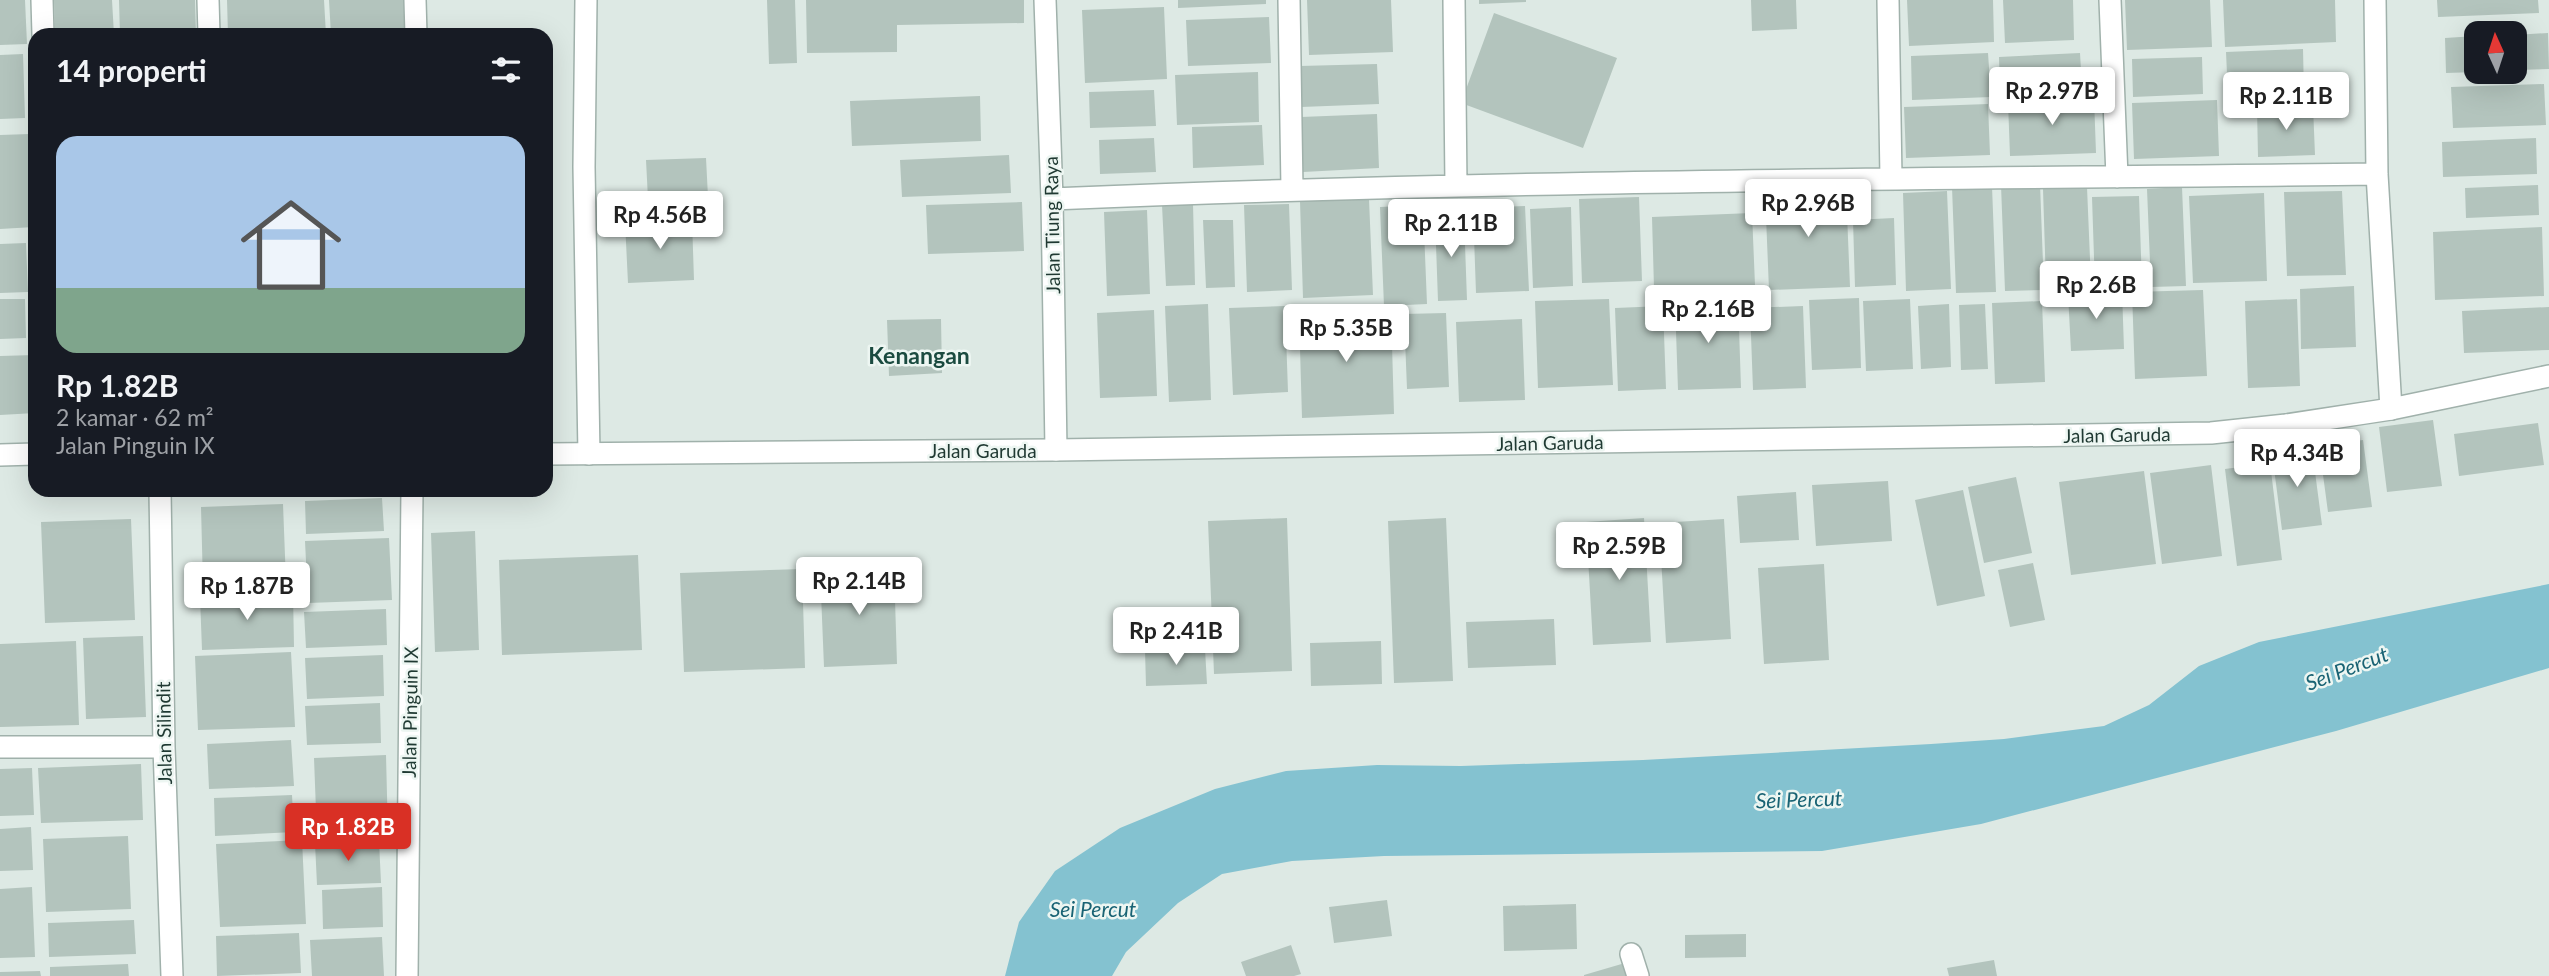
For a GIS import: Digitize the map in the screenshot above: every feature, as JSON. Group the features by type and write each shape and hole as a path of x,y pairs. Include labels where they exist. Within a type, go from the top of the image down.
{"street":[{"path":"42,0 43,28"},
{"path":"208,0 209,28"},
{"path":"415,0 416,28"},
{"path":"586,0 584,167 589,454"},
{"name":"Jalan Tiung Raya","path":"1045,0 1052,199 1056,450"},
{"path":"1289,0 1292,188"},
{"path":"1454,0 1456,186"},
{"path":"1888,0 1891,178"},
{"path":"2110,0 2117,177"},
{"path":"2375,0 2376,174 2392,409"},
{"path":"1052,199 1292,188 1891,178 2376,174"},
{"name":"Jalan Garuda","path":"553,454 1056,450 2211,433 2392,409 2549,376"},
{"path":"0,455 28,454"},
{"name":"Jalan Silindit","path":"160,497 164,747 172,976"},
{"name":"Jalan Pinguin IX","path":"407,976 412,497"},
{"path":"0,747 164,747"},
{"path":"1631,954 1638,976"}],"water":[{"name":"Sei Percut","path":"2549,584 2549,668 2336,731 1981,824 1822,851 1384,856 1292,861 1222,874 1178,903 1126,952 1112,976 1005,976 1019,922 1055,871 1120,828 1215,789 1286,771 1377,765 1461,766 1643,760 2004,739 2104,726 2149,705 2199,666 2259,642"}],"building":[{"path":"0,0 25,0 27,44 0,45"},
{"path":"54,0 112,0 114,28 55,28"},
{"path":"119,0 195,0 196,28 120,28"},
{"path":"227,0 324,0 326,28 228,28"},
{"path":"329,0 405,0 406,28 331,28"},
{"path":"767,0 795,0 797,63 769,64"},
{"path":"806,0 1024,0 1024,23 897,25 897,52 807,53"},
{"path":"1178,0 1266,0 1266,4 1178,8"},
{"path":"1307,0 1391,0 1393,52 1309,55"},
{"path":"1479,0 1526,0 1526,2 1479,4"},
{"path":"1751,0 1796,0 1797,29 1752,31"},
{"path":"1907,0 1993,0 1994,42 1909,46"},
{"path":"2003,0 2073,0 2074,40 2005,43"},
{"path":"2125,0 2210,0 2212,47 2127,50"},
{"path":"2223,0 2335,0 2336,42 2225,47"},
{"path":"2437,0 2538,0 2539,13 2438,17"},
{"path":"1164,7 1167,79 1085,83 1082,10"},
{"path":"1494,13 1617,58 1583,148 1461,103"},
{"path":"1269,17 1271,63 1188,66 1186,20"},
{"path":"2548,33 2549,69 2527,70 2527,34"},
{"path":"2464,37 2464,72 2446,73 2445,38"},
{"path":"2303,49 2304,94 2228,96 2226,52"},
{"path":"1988,53 1991,97 1912,100 1911,56"},
{"path":"2080,53 2082,88 2000,91 1999,57"},
{"path":"23,54 25,118 0,119 0,55"},
{"path":"2202,57 2203,94 2133,97 2132,59"},
{"path":"1377,64 1379,104 1301,107 1300,66"},
{"path":"1258,72 1259,122 1177,125 1175,75"},
{"path":"2544,84 2546,125 2453,128 2451,87"},
{"path":"1154,90 1156,126 1090,128 1089,92"},
{"path":"980,96 981,141 852,146 850,101"},
{"path":"2094,98 2096,153 2010,156 2008,102"},
{"path":"2217,100 2219,156 2134,159 2132,103"},
{"path":"1988,104 1990,155 1906,158 1904,107"},
{"path":"2313,106 2315,155 2258,157 2257,108"},
{"path":"1377,114 1379,168 1303,172 1301,117"},
{"path":"1262,125 1264,165 1193,168 1192,127"},
{"path":"28,134 28,227 0,229 0,135"},
{"path":"1154,138 1156,172 1100,174 1099,140"},
{"path":"2536,138 2537,174 2443,177 2442,142"},
{"path":"1009,155 1011,193 902,197 900,160"},
{"path":"706,158 708,197 648,199 646,160"},
{"path":"2040,184 2044,290 2005,291 2001,185"},
{"path":"2538,185 2539,215 2466,218 2465,188"},
{"path":"1992,186 1996,292 1956,293 1952,187"},
{"path":"2087,187 2091,283 2046,284 2043,189"},
{"path":"2182,187 2186,286 2151,287 2147,189"},
{"path":"1846,189 1850,287 1769,290 1765,192"},
{"path":"1947,191 1951,289 1906,291 1903,193"},
{"path":"2342,191 2346,275 2287,276 2284,192"},
{"path":"2264,193 2267,281 2193,283 2189,196"},
{"path":"2139,196 2142,285 2095,287 2092,197"},
{"path":"1639,197 1642,281 1582,283 1579,199"},
{"path":"1369,199 1373,295 1303,298 1300,201"},
{"path":"1022,202 1024,251 928,254 926,205"},
{"path":"1193,204 1195,285 1166,286 1162,205"},
{"path":"1289,204 1292,290 1247,292 1244,205"},
{"path":"1423,205 1427,304 1384,306 1380,207"},
{"path":"1525,206 1529,291 1476,293 1473,208"},
{"path":"1571,207 1573,286 1533,288 1530,209"},
{"path":"1147,210 1150,294 1107,296 1104,212"},
{"path":"1752,213 1755,285 1654,288 1652,217"},
{"path":"1435,217 1464,217 1467,300 1438,301"},
{"path":"1894,218 1896,285 1855,287 1853,220"},
{"path":"692,220 694,280 628,283 625,222"},
{"path":"1203,220 1233,220 1235,287 1206,288"},
{"path":"2542,227 2544,296 2435,300 2433,232"},
{"path":"26,243 28,292 0,293 0,244"},
{"path":"2354,286 2356,347 2301,349 2300,289"},
{"path":"2203,290 2207,376 2135,379 2132,292"},
{"path":"2122,291 2124,349 2071,351 2068,294"},
{"path":"1859,298 1861,368 1812,370 1809,300"},
{"path":"0,299 25,299 26,338 0,339"},
{"path":"1609,299 1613,385 1538,388 1535,301"},
{"path":"1738,299 1741,388 1678,390 1675,302"},
{"path":"1910,299 1913,369 1866,371 1863,301"},
{"path":"2297,299 2300,386 2248,388 2245,301"},
{"path":"2042,301 2045,382 1995,384 1992,303"},
{"path":"1208,304 1211,400 1169,402 1165,306"},
{"path":"1949,304 1951,367 1921,369 1918,306"},
{"path":"1985,304 1988,369 1961,370 1959,305"},
{"path":"1285,306 1288,392 1233,395 1229,308"},
{"path":"1663,306 1666,389 1618,391 1615,308"},
{"path":"1803,306 1806,388 1753,390 1750,308"},
{"path":"2549,307 2549,350 2464,353 2462,311"},
{"path":"1154,310 1157,396 1100,398 1097,313"},
{"path":"1391,310 1394,414 1302,418 1299,314"},
{"path":"1446,313 1449,387 1407,389 1404,314"},
{"path":"941,319 942,373 889,376 887,320"},
{"path":"1522,319 1525,400 1459,402 1456,322"},
{"path":"28,355 28,413 0,415 0,356"},
{"path":"2433,420 2442,486 2387,492 2379,427"},
{"path":"2538,423 2544,465 2459,476 2454,434"},
{"path":"2363,440 2372,507 2328,512 2319,445"},
{"path":"2312,449 2322,525 2282,530 2272,453"},
{"path":"2270,463 2282,560 2237,566 2225,469"},
{"path":"2211,465 2222,556 2162,564 2150,473"},
{"path":"2144,471 2156,564 2071,575 2059,482"},
{"path":"2016,477 2032,553 1984,563 1968,487"},
{"path":"1888,481 1892,541 1816,546 1812,485"},
{"path":"1963,490 1985,596 1937,606 1915,500"},
{"path":"1796,492 1799,540 1740,543 1737,496"},
{"path":"382,498 384,531 306,534 305,501"},
{"path":"283,504 286,582 203,585 201,507"},
{"path":"1287,518 1292,671 1214,674 1208,521"},
{"path":"1446,518 1453,681 1394,683 1388,521"},
{"path":"1644,518 1651,642 1593,645 1586,522"},
{"path":"131,519 135,620 45,623 41,522"},
{"path":"1724,519 1731,639 1666,643 1659,523"},
{"path":"475,531 479,650 435,652 431,533"},
{"path":"389,538 392,600 308,603 305,541"},
{"path":"638,555 642,650 502,655 499,560"},
{"path":"2033,563 2045,620 2010,627 1998,570"},
{"path":"1824,564 1829,660 1764,664 1758,568"},
{"path":"894,567 897,664 824,667 820,569"},
{"path":"802,569 805,668 684,672 680,573"},
{"path":"293,593 294,647 202,650 200,597"},
{"path":"386,609 387,645 306,648 304,612"},
{"path":"1554,619 1556,665 1468,668 1466,622"},
{"path":"143,636 146,717 86,719 83,638"},
{"path":"76,641 79,725 0,727 0,644"},
{"path":"1381,641 1382,684 1311,686 1310,643"},
{"path":"1205,649 1207,684 1146,686 1145,650"},
{"path":"291,652 295,727 198,730 195,656"},
{"path":"383,655 384,696 307,699 305,658"},
{"path":"380,703 381,743 307,745 305,706"},
{"path":"291,740 294,786 209,789 207,744"},
{"path":"386,755 388,835 317,837 314,758"},
{"path":"141,764 143,820 41,823 38,768"},
{"path":"32,768 34,815 0,816 0,769"},
{"path":"292,795 294,832 215,836 214,798"},
{"path":"31,827 33,870 0,871 0,829"},
{"path":"128,836 131,909 46,912 43,839"},
{"path":"302,840 306,924 220,927 216,844"},
{"path":"379,841 381,883 317,885 315,843"},
{"path":"32,887 35,957 0,958 0,889"},
{"path":"382,887 383,927 323,929 322,890"},
{"path":"1387,900 1392,936 1334,943 1329,907"},
{"path":"1576,904 1577,949 1504,951 1503,906"},
{"path":"134,920 136,954 49,957 48,923"},
{"path":"299,933 301,973 217,976 216,936"},
{"path":"1746,934 1746,957 1685,958 1685,935"},
{"path":"382,937 384,976 312,976 310,940"},
{"path":"1291,945 1301,974 1246,976 1241,962"},
{"path":"1994,960 1997,976 1949,976 1947,968"},
{"path":"1625,963 1629,976 1584,976 1584,975"},
{"path":"128,964 129,976 50,976 50,967"},
{"path":"40,971 41,976 0,976 0,972"}],"district":[{"name":"Kenangan","path":"919,356"}]}
